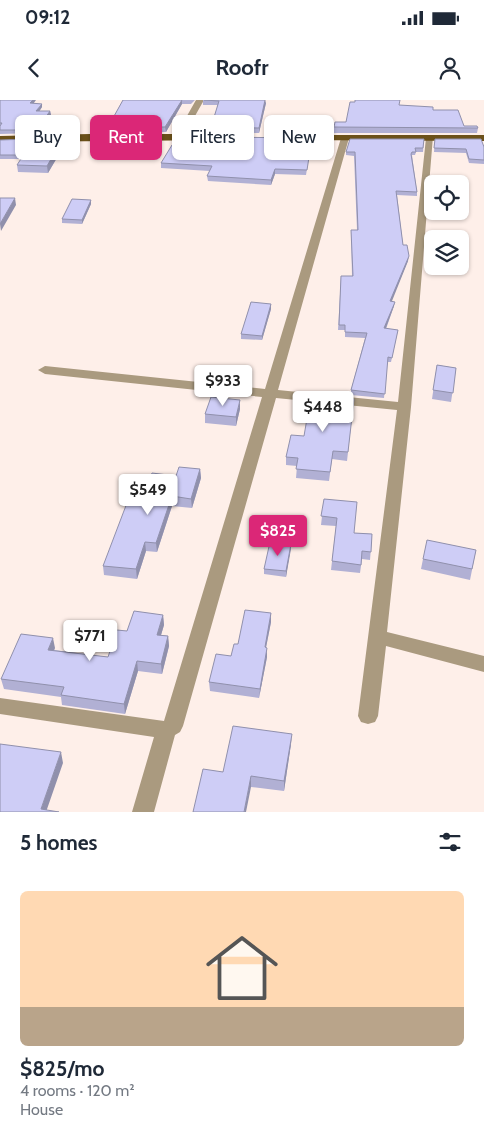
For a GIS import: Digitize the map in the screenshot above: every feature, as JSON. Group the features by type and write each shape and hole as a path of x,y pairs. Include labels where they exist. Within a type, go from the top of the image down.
{"main road":[{"path":"0,139 172,137"},
{"path":"334,138 484,138"}],"street":[{"path":"191,115 200,100"},
{"path":"0,706 166,730 173,726 345,138"},
{"path":"368,716 404,407 430,138"},
{"path":"45,370 404,407"},
{"path":"377,637 484,664"},
{"path":"143,812 166,730"}],"building":[{"path":"0,100 33,100 30,103 42,104 36,111 50,111 47,115 15,115 15,130 0,130 2,123 0,123"},
{"path":"123,100 182,100 165,127 162,127 162,115 115,115"},
{"path":"204,100 265,100 259,128 254,128 254,115 215,115 219,101"},
{"path":"355,100 400,100 399,105 433,107 433,110 458,110 464,126 477,126 478,128 334,127 335,122 346,122 350,102 355,102"},
{"path":"254,137 264,138 264,160 309,160 307,170 275,169 271,180 207,176 212,166 161,163 172,145 172,160 254,160"},
{"path":"350,139 424,139 423,148 415,148 416,152 411,154 417,192 396,191 403,245 407,245 409,256 390,301 395,302 384,328 398,330 392,358 388,357 385,394 351,390 367,333 345,332 345,325 339,325 341,276 353,276 351,230 358,230 355,152 346,152"},
{"path":"435,139 481,139 484,147 484,160 469,159 466,149 434,148"},
{"path":"0,140 15,140 15,155 0,155"},
{"path":"20,160 51,160 47,166 17,165"},
{"path":"0,198 15,198 0,224"},
{"path":"72,199 91,200 82,220 62,219"},
{"path":"251,302 271,304 262,336 241,334"},
{"path":"437,365 456,368 453,393 433,390"},
{"path":"311,395 354,399 348,452 333,451 330,472 296,469 298,458 286,457 291,435 304,436"},
{"path":"211,397 240,400 236,417 205,414"},
{"path":"179,467 200,469 191,499 172,496 156,543 145,542 136,569 103,566 130,495 143,496 152,473 176,476"},
{"path":"324,499 357,502 354,533 372,534 371,552 362,551 361,565 332,561 337,518 321,516"},
{"path":"427,540 476,550 472,569 423,559"},
{"path":"270,542 291,544 286,571 264,569"},
{"path":"245,610 271,613 260,689 209,682 216,654 231,656 234,644 238,644"},
{"path":"134,611 163,615 157,635 168,636 161,664 137,661 124,704 61,695 64,687 1,679 21,634 53,638 48,650 108,657 117,630 127,631"},
{"path":"233,726 292,734 284,781 251,776 244,812 193,812 203,769 223,772"},
{"path":"0,744 61,752 41,809 59,812 0,812"}]}
